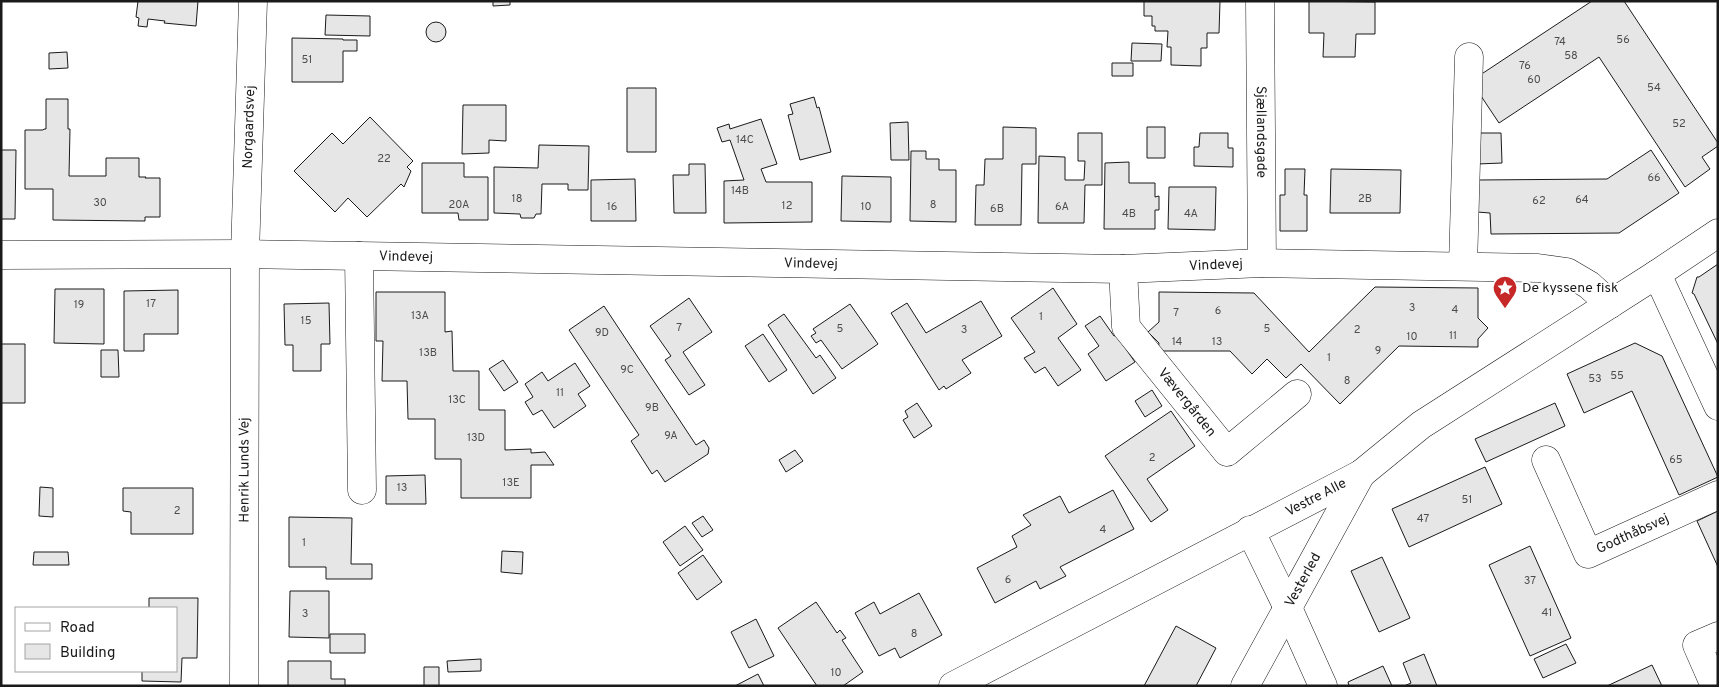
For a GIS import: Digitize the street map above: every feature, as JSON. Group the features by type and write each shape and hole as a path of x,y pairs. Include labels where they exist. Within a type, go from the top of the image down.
{"street":[{"name":"Norgaardsvej","path":"244,254 253,1"},
{"name":"Sjællandsgade","path":"1260,1 1262,263"},
{"path":"1463,266 1469,57"},
{"name":"Vestre Alle","path":"952,686 1360,474 1420,425 1718,233"},
{"name":"Vindevej","path":"1,255 244,254 1123,269 1262,263 1538,268 1567,272 1589,285 1610,304"},
{"name":"Henrik Lunds Vej","path":"244,254 244,686"},
{"path":"359,256 362,490"},
{"name":"Vævergården","path":"1123,269 1126,327 1228,452 1297,394"},
{"path":"1657,274 1718,406"},
{"name":"Godthåbsvej","path":"1546,460 1588,554 1718,496"},
{"name":"Vesterled","path":"1245,686 1360,474"},
{"path":"1250,530 1323,686"},
{"path":"1715,686 1697,645 1718,636"}],"building":[{"path":"138,1 198,1 196,26 164,23 165,21 148,19 147,27 138,26 139,18 136,17"},
{"path":"493,1 510,1 510,5 493,6"},
{"path":"1144,1 1220,1 1219,33 1207,33 1207,48 1201,48 1201,66 1171,65 1171,47 1167,47 1168,31 1155,31 1155,26 1152,26 1152,16 1144,16"},
{"path":"1309,1 1375,2 1375,34 1356,34 1355,57 1323,57 1324,33 1309,33"},
{"path":"1592,1 1624,1 1718,143 1718,146 1702,157 1710,169 1685,187 1599,57 1499,123 1471,81"},
{"path":"326,15 370,16 370,36 325,35"},
{"path":"432,22 440,22 446,28 446,36 440,42 432,42 426,36 426,28"},
{"path":"292,38 357,40 357,51 343,51 343,82 292,82"},
{"path":"1132,43 1162,44 1161,61 1131,61"},
{"path":"67,52 68,68 49,69 49,53"},
{"path":"1112,63 1133,63 1133,76 1112,76"},
{"path":"627,88 656,88 656,152 627,152"},
{"path":"814,97 817,108 819,107 831,152 800,160 788,115 793,114 790,104"},
{"path":"46,99 68,99 68,129 70,129 69,176 106,176 106,158 139,158 139,177 160,178 160,217 145,217 145,221 53,220 53,189 25,189 25,130 46,129"},
{"path":"463,105 506,105 506,141 489,140 489,153 462,154"},
{"path":"370,117 413,161 407,167 411,171 404,187 401,184 367,217 348,198 335,212 294,171 332,133 343,144"},
{"path":"761,119 777,164 761,169 766,182 812,182 812,222 724,223 724,181 744,180 730,140 722,142 717,128 729,124 730,129"},
{"path":"908,122 909,160 891,160 890,123"},
{"path":"1003,127 1036,128 1036,164 1022,164 1021,225 975,225 976,185 984,185 985,159 1003,159"},
{"path":"1147,127 1165,127 1165,158 1147,158"},
{"path":"1078,133 1102,133 1102,185 1085,185 1084,223 1038,223 1039,156 1065,157 1065,180 1084,180 1085,161 1078,161"},
{"path":"1200,133 1228,133 1228,148 1233,148 1233,167 1194,166 1194,147 1199,147"},
{"path":"1477,133 1501,133 1502,163 1477,164"},
{"path":"539,145 589,146 588,190 568,190 568,184 542,184 541,214 536,214 534,218 521,218 520,214 494,213 494,167 538,168"},
{"path":"1,150 16,150 15,219 1,219"},
{"path":"1651,150 1679,193 1619,233 1491,234 1490,213 1477,212 1477,180 1607,179"},
{"path":"911,151 926,151 926,159 939,159 939,170 956,170 956,222 910,221"},
{"path":"1129,162 1129,183 1155,183 1155,197 1159,196 1159,210 1155,210 1155,229 1104,229 1105,163"},
{"path":"422,163 464,163 464,177 488,177 488,220 459,220 458,213 422,213"},
{"path":"689,164 705,164 706,213 674,213 673,175 689,175"},
{"path":"1285,169 1305,169 1304,195 1307,195 1307,231 1280,231 1280,195 1285,195"},
{"path":"1331,169 1401,170 1400,213 1330,213"},
{"path":"842,176 891,177 891,222 841,221"},
{"path":"635,179 636,221 591,221 591,180"},
{"path":"1169,187 1216,187 1215,230 1168,229"},
{"path":"1718,264 1718,344 1692,293 1697,277"},
{"path":"1375,287 1478,288 1478,318 1488,328 1478,339 1478,347 1399,346 1340,404 1301,364 1286,378 1267,359 1252,374 1230,351 1158,351 1159,343 1148,332 1159,322 1159,292 1254,293 1309,352"},
{"path":"1053,288 1077,324 1058,338 1081,370 1058,386 1045,367 1035,373 1024,358 1035,352 1011,318"},
{"path":"55,289 104,289 104,344 54,343"},
{"path":"178,290 178,334 144,334 144,351 124,351 124,291"},
{"path":"376,292 445,292 445,332 452,331 453,371 479,371 479,410 505,410 505,450 531,449 531,453 545,452 554,465 531,465 531,498 461,498 461,459 435,459 435,419 408,419 407,381 382,381 383,341 376,341"},
{"path":"689,298 712,332 683,352 705,385 689,395 665,360 671,356 650,326"},
{"path":"981,301 1002,336 962,360 971,373 946,389 944,386 939,390 891,313 907,303 926,333"},
{"path":"329,303 330,344 321,344 321,371 293,371 293,345 285,345 284,304"},
{"path":"850,304 878,344 842,369 821,340 816,343 811,336 816,333 813,329"},
{"path":"604,306 696,445 704,440 709,448 708,454 665,482 657,470 652,474 631,441 639,435 569,330"},
{"path":"784,314 816,358 820,355 836,378 813,394 768,325"},
{"path":"1100,316 1135,362 1106,381 1088,354 1099,346 1085,326"},
{"path":"763,334 787,370 769,382 745,346"},
{"path":"1635,343 1662,356 1718,477 1679,495 1632,391 1584,413 1567,374"},
{"path":"1,344 25,344 25,403 1,403"},
{"path":"101,350 118,350 119,377 101,377"},
{"path":"503,360 518,382 504,391 489,369"},
{"path":"575,363 590,386 578,394 586,406 554,428 542,410 533,415 525,402 533,397 525,384 542,372 548,381"},
{"path":"1152,390 1162,406 1145,417 1135,401"},
{"path":"917,403 932,426 914,438 903,420 908,417 905,411"},
{"path":"1555,403 1565,426 1486,462 1475,439"},
{"path":"1171,411 1195,446 1147,479 1168,510 1151,522 1105,456"},
{"path":"795,450 803,461 786,472 779,460"},
{"path":"1485,467 1502,504 1409,547 1392,509"},
{"path":"425,475 426,504 386,504 386,476"},
{"path":"40,487 53,488 53,517 39,516"},
{"path":"123,488 193,488 193,534 131,534 131,512 123,511"},
{"path":"1113,490 1134,529 1060,567 1066,576 1040,589 1036,581 995,603 977,568 1017,547 1012,536 1031,525 1023,515 1060,496 1069,513"},
{"path":"1718,511 1718,567 1697,521"},
{"path":"703,516 713,530 702,537 692,523"},
{"path":"289,517 352,518 351,564 372,564 372,579 326,579 326,567 289,567"},
{"path":"685,526 703,550 680,566 663,542"},
{"path":"1530,546 1571,638 1530,656 1489,565"},
{"path":"502,551 523,552 522,574 501,572"},
{"path":"34,552 68,552 69,565 33,565"},
{"path":"703,555 722,582 697,600 678,573"},
{"path":"1382,557 1410,618 1379,632 1351,571"},
{"path":"290,591 329,591 329,638 289,637"},
{"path":"919,593 942,635 900,658 895,648 879,656 855,613 874,602 880,614"},
{"path":"149,598 198,598 197,658 182,658 181,682 142,681 142,672 178,672 178,607 149,607"},
{"path":"816,602 837,633 840,630 846,638 842,640 863,672 843,686 817,686 778,628"},
{"path":"756,619 774,656 749,668 731,632"},
{"path":"1176,626 1216,648 1196,686 1144,686"},
{"path":"330,634 365,634 365,653 330,653"},
{"path":"1566,644 1576,663 1543,678 1534,659"},
{"path":"1424,654 1437,686 1404,686 1411,683 1403,663"},
{"path":"481,659 481,671 448,672 447,661"},
{"path":"288,661 331,661 331,679 345,679 345,686 288,686"},
{"path":"1652,665 1662,686 1607,686"},
{"path":"1383,666 1392,686 1349,686 1348,682"},
{"path":"424,667 439,667 439,686 424,686"},
{"path":"758,674 764,686 735,686"}],"place":[{"name":"De kyssene fisk","path":"1505,309"}]}
